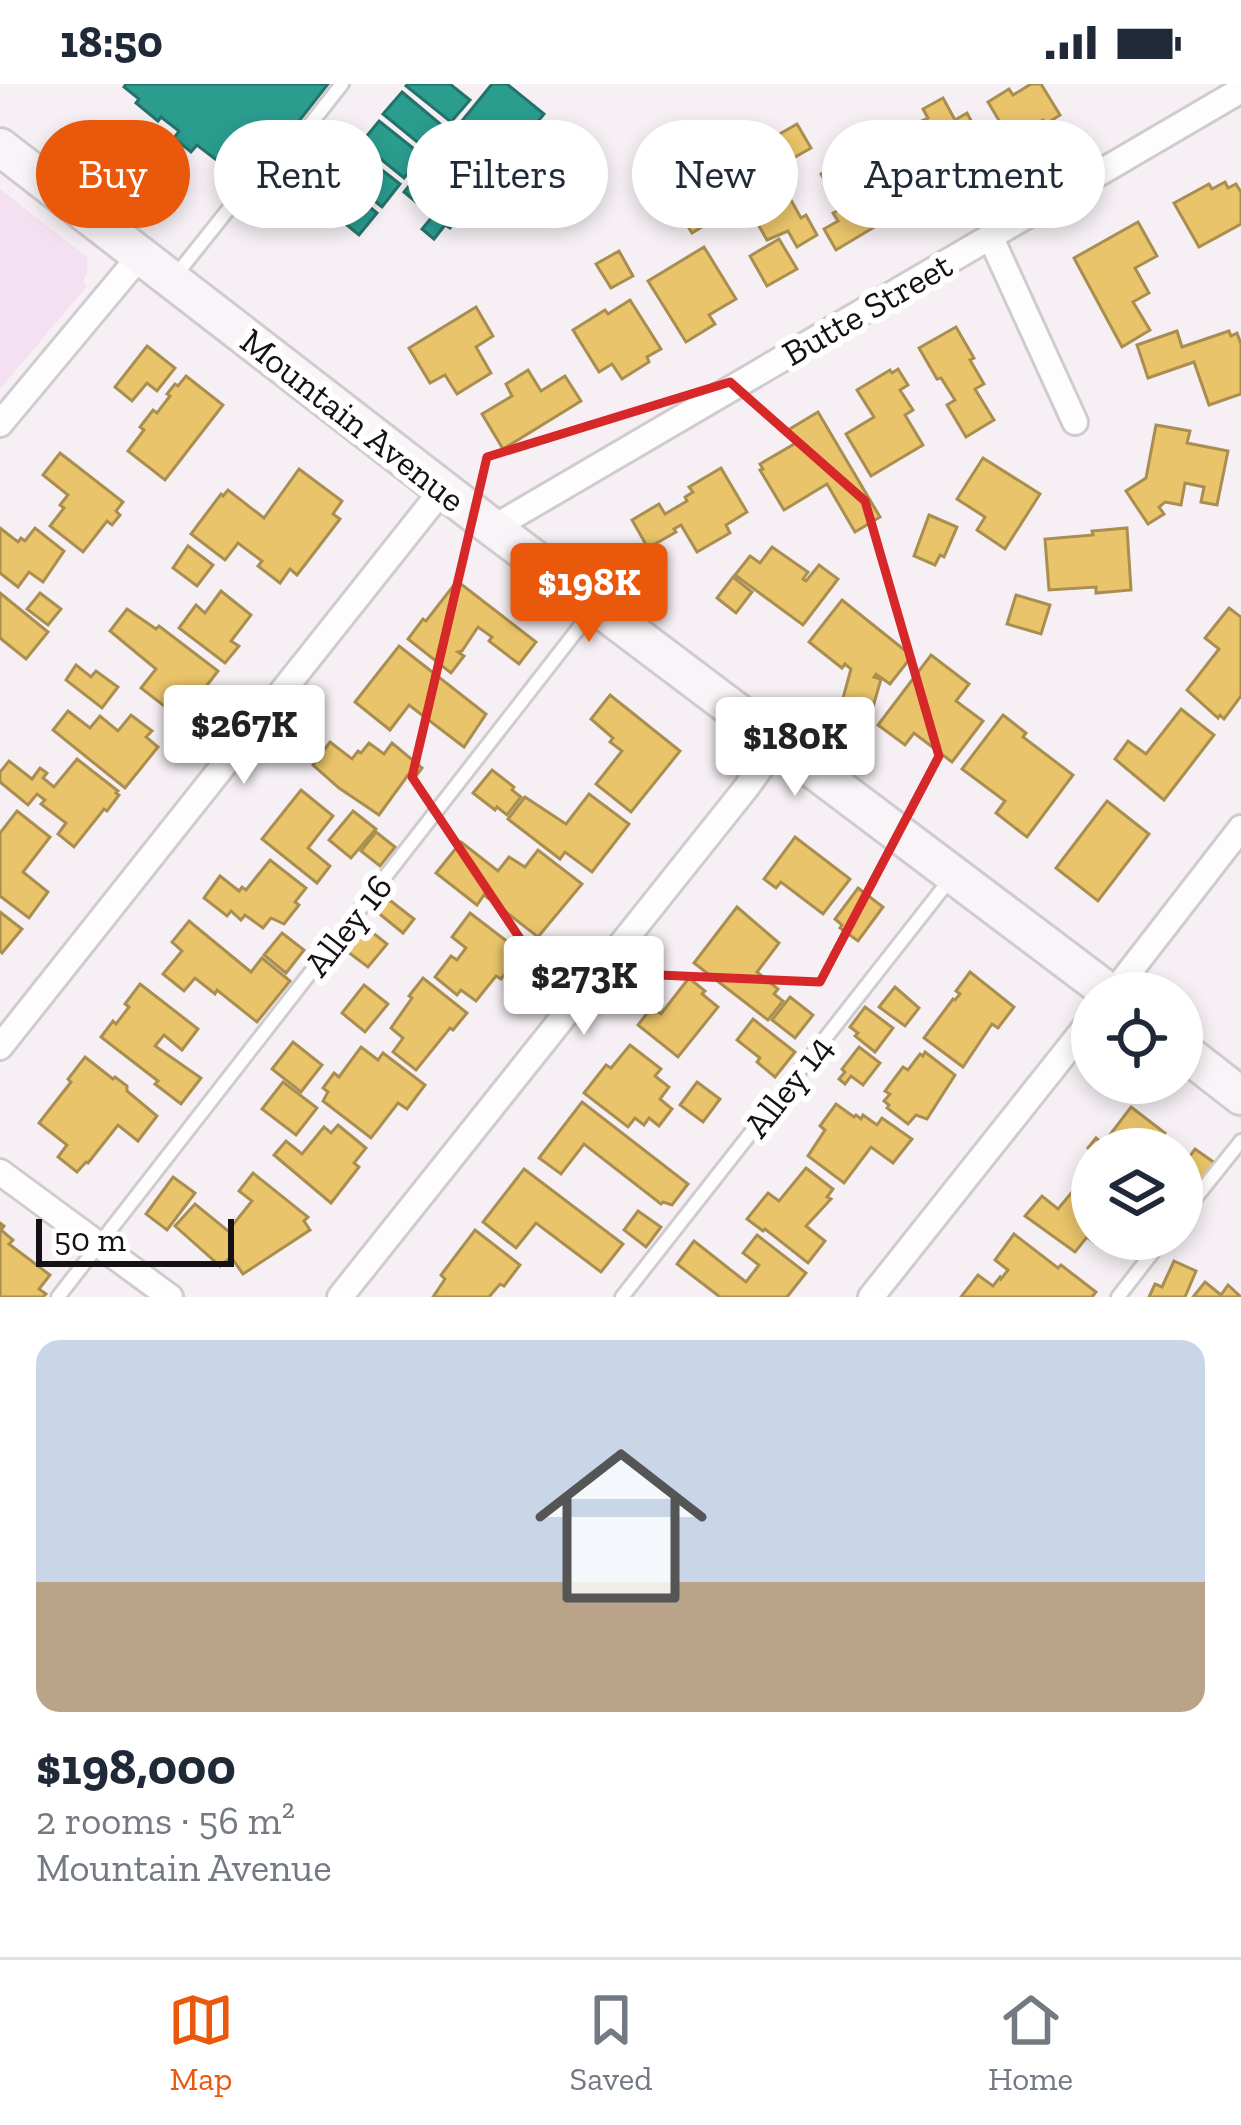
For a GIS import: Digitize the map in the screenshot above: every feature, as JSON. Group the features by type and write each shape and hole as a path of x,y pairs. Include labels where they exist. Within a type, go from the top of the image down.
{"main road":[{"name":"Mountain Avenue","path":"0,147 443,489 1083,972"},
{"path":"1203,1066 1241,1096"}],"street":[{"name":"Butte Street","path":"493,527 1241,89"},
{"path":"990,236 1075,422"},
{"path":"0,424 140,256"},
{"path":"0,1047 443,489"},
{"path":"340,1297 779,742"},
{"path":"1128,972 1241,828"},
{"path":"871,1297 1071,1045"},
{"path":"0,1172 170,1297"}],"lane":[{"path":"172,281 231,206 260,188 342,84"},
{"name":"Alley 16","path":"58,1297 597,605"},
{"name":"Alley 14","path":"622,1297 953,874"},
{"path":"1203,1189 1241,1141"},
{"path":"1118,1297 1147,1260"}],"highlighted area":[{"path":"730,382 865,501 939,756 820,982 541,970 412,777 487,457"}],"shaded area":[{"path":"0,189 36,217 36,228 50,228 87,257 83,282 87,286 0,389"}],"building: Homes":[{"path":"1031,84 1041,84 1060,115 1052,120 999,120 988,102 1009,89 1013,95"},
{"path":"943,98 955,120 924,120 928,118 923,109"},
{"path":"798,126 811,148 798,155"},
{"path":"1225,182 1228,188 1236,184 1241,192 1241,224 1199,247 1174,203 1209,184 1212,189"},
{"path":"798,213 801,218 806,215 817,235 797,247 788,231 767,240 760,228 798,228"},
{"path":"1138,222 1157,256 1135,268 1149,293 1133,302 1150,330 1122,347 1074,258"},
{"path":"826,228 873,228 836,250"},
{"path":"779,239 797,269 767,286 750,256"},
{"path":"704,247 736,299 709,315 715,324 686,342 648,281"},
{"path":"619,251 633,276 611,288 596,264"},
{"path":"630,300 661,349 622,379 612,364 599,372 573,330"},
{"path":"476,307 493,336 476,347 491,373 457,394 445,375 430,383 409,348"},
{"path":"956,327 984,384 975,389 994,420 966,437 947,405 955,400 919,348"},
{"path":"1177,331 1182,347 1229,331 1231,336 1237,333 1241,394 1209,405 1194,362 1148,378 1137,345"},
{"path":"147,346 175,368 157,391 147,383 132,401 115,387"},
{"path":"898,369 908,385 900,390 913,410 905,415 923,445 871,476 846,434 874,417 857,390"},
{"path":"528,370 541,391 565,376 581,401 503,449 482,414 512,396 506,384"},
{"path":"186,376 223,405 165,480 128,451 153,410 157,413 167,394"},
{"path":"818,412 880,517 855,532 827,484 784,510 760,470 760,464 796,443 788,430"},
{"path":"1156,425 1190,431 1187,443 1228,451 1217,505 1201,502 1204,487 1185,483 1181,505 1165,502 1159,507 1164,514 1148,524 1126,491 1146,478"},
{"path":"60,453 123,502 112,525 107,521 83,552 50,526 68,495 43,475"},
{"path":"983,458 1040,494 1005,549 977,530 985,517 957,499"},
{"path":"721,468 747,512 726,525 730,533 697,552 681,525 648,548 632,520 659,504 665,514 687,501 685,497 693,492 689,487"},
{"path":"299,469 342,501 333,514 340,519 297,575 290,569 280,583 238,543 225,560 191,534 228,490 264,518"},
{"path":"929,515 957,527 944,557 940,555 935,565 914,556"},
{"path":"0,528 18,542 25,541 35,528 64,551 43,582 29,572 18,587 0,573"},
{"path":"1127,528 1131,590 1049,590 1045,539"},
{"path":"188,546 213,565 197,586 173,568"},
{"path":"772,547 808,572 806,581 819,565 838,579 803,625 735,575 750,556 760,563"},
{"path":"733,577 752,592 736,613 717,598"},
{"path":"457,581 536,642 519,664 478,627 458,652 464,656 451,673 408,639"},
{"path":"221,591 251,615 231,641 239,646 225,663 179,628 196,605 205,613"},
{"path":"0,593 48,632 26,659 0,638"},
{"path":"40,593 61,609 48,625 27,609"},
{"path":"1016,595 1050,605 1041,634 1007,624"},
{"path":"842,600 912,656 890,684 876,674 881,679 873,707 843,698 851,669 845,664 842,668 809,642"},
{"path":"1229,608 1241,617 1241,696 1224,719 1187,690 1219,649 1205,638"},
{"path":"127,609 156,629 159,626 218,671 181,719 141,688 156,669 110,631"},
{"path":"399,646 486,714 464,747 409,705 390,730 355,702"},
{"path":"931,655 969,684 956,701 983,721 952,762 914,733 905,745 878,725"},
{"path":"76,665 91,677 96,671 118,687 102,708 66,680"},
{"path":"610,695 680,751 631,812 596,784 622,751 591,719"},
{"path":"1181,709 1214,735 1164,800 1115,759 1128,741 1146,754"},
{"path":"68,711 90,728 100,716 118,731 131,715 152,731 146,737 158,747 125,788 53,730"},
{"path":"1003,715 1026,733 1023,737 1073,775 1027,837 996,813 1005,801 962,769"},
{"path":"330,742 352,759 369,743 384,754 392,743 422,768 414,779 408,775 379,815 313,765"},
{"path":"77,759 119,795 74,847 58,834 66,823 41,804 45,800 37,794 28,805 0,782 0,772 9,761 32,779 40,768 54,787"},
{"path":"492,770 521,797 507,815 473,793"},
{"path":"301,790 333,816 308,848 330,866 317,883 262,839"},
{"path":"589,794 629,824 592,872 565,852 560,859 508,819 525,797 566,824"},
{"path":"1107,801 1149,834 1098,901 1056,868"},
{"path":"17,811 50,837 23,872 48,892 29,918 0,896 0,833"},
{"path":"353,811 376,829 351,858 329,840"},
{"path":"376,832 395,847 380,866 361,851"},
{"path":"795,837 850,879 823,914 781,882 776,888 764,879"},
{"path":"461,842 498,871 509,857 525,867 538,850 582,884 538,937 484,895 477,905 436,873"},
{"path":"270,860 306,888 284,924 271,918 263,928 245,915 241,920 231,911 227,916 204,898 220,876 239,891 246,890"},
{"path":"858,888 883,907 858,941 835,919"},
{"path":"387,898 414,919 403,933 376,911"},
{"path":"737,907 779,943 757,972 778,989 774,994 783,1001 768,1020 694,963"},
{"path":"0,912 22,929 2,953 0,951"},
{"path":"470,913 526,956 509,979 496,976 476,1001 461,990 457,995 435,977 451,956 457,960 466,948 452,937"},
{"path":"189,921 251,972 262,958 290,981 257,1022 195,978 184,991 163,974 182,951 172,942"},
{"path":"363,925 387,944 368,967 344,949"},
{"path":"282,933 304,950 286,973 264,955"},
{"path":"970,972 1014,1007 998,1028 992,1024 963,1067 924,1038 960,994 956,991"},
{"path":"423,978 467,1013 416,1070 393,1052 403,1038 391,1028"},
{"path":"689,978 718,1007 678,1057 638,1025 652,1007 661,1014"},
{"path":"140,984 198,1029 182,1050 164,1035 155,1046 201,1078 181,1104 101,1037 129,1007 125,1004"},
{"path":"364,985 388,1004 365,1032 342,1013"},
{"path":"895,987 919,1008 905,1026 879,1007"},
{"path":"790,997 813,1015 795,1038 772,1020"},
{"path":"865,1007 893,1028 875,1052 850,1027"},
{"path":"753,1019 795,1052 775,1077 737,1040"},
{"path":"293,1042 322,1065 301,1092 272,1069"},
{"path":"630,1045 661,1069 655,1076 669,1087 660,1099 672,1109 659,1126 649,1118 644,1125 635,1118 628,1127 584,1093"},
{"path":"361,1047 378,1060 383,1053 425,1085 407,1109 398,1103 371,1138 323,1101 328,1092 323,1088 334,1073 339,1077"},
{"path":"859,1047 880,1063 863,1085 851,1076 845,1084 839,1079 845,1072 842,1069"},
{"path":"925,1052 955,1075 927,1119 916,1115 908,1124 887,1108 884,1101 890,1094 885,1091 903,1067 908,1070"},
{"path":"85,1057 127,1086 157,1116 138,1141 118,1125 77,1172 58,1157 67,1145 39,1123"},
{"path":"283,1082 317,1108 296,1135 262,1109"},
{"path":"697,1082 720,1099 703,1122 680,1105"},
{"path":"582,1102 688,1184 672,1205 661,1204 584,1144 561,1174 539,1158"},
{"path":"836,1104 877,1125 882,1118 912,1139 893,1163 871,1147 844,1183 808,1156 825,1130 820,1126"},
{"path":"1131,1107 1158,1128 1115,1128"},
{"path":"338,1125 366,1148 354,1163 359,1167 331,1203 274,1155 286,1141 302,1154 324,1127 331,1133"},
{"path":"1203,1155 1215,1163 1203,1179"},
{"path":"806,1168 833,1189 827,1197 831,1199 806,1226 825,1241 808,1263 747,1219 768,1193 779,1201"},
{"path":"524,1169 623,1244 601,1272 536,1223 516,1248 483,1222"},
{"path":"253,1173 308,1217 304,1221 310,1230 243,1274 231,1257 220,1266 175,1226 195,1204 228,1231 252,1201 239,1191"},
{"path":"173,1177 195,1193 167,1230 146,1214"},
{"path":"1071,1193 1071,1249 1025,1216 1042,1196 1058,1209"},
{"path":"638,1211 661,1227 646,1247 624,1230"},
{"path":"0,1223 13,1240 9,1244 50,1275 39,1289 46,1294 43,1297 0,1297"},
{"path":"475,1230 520,1265 489,1297 433,1297 445,1279 441,1275"},
{"path":"1014,1234 1096,1292 1092,1297 961,1297 978,1275 993,1286 1001,1279 1008,1270 995,1260"},
{"path":"757,1235 806,1273 787,1297 720,1297 677,1264 694,1241 746,1282 759,1265 743,1253"},
{"path":"1174,1261 1196,1271 1185,1297 1149,1297 1155,1284 1162,1287"},
{"path":"1205,1282 1221,1295 1228,1285 1241,1297 1193,1297"}],"building: Schools":[{"path":"328,84 300,120 214,120 214,158 197,145 190,151 190,120 157,120 124,87"},
{"path":"450,84 470,100 448,120 406,86"},
{"path":"492,84 507,84 544,114 539,120 463,120"},
{"path":"402,92 435,120 407,120 407,134 383,114"},
{"path":"383,124 407,143 404,178 383,161"},
{"path":"383,171 400,184 383,206"},
{"path":"423,228 443,228 434,239"}]}
